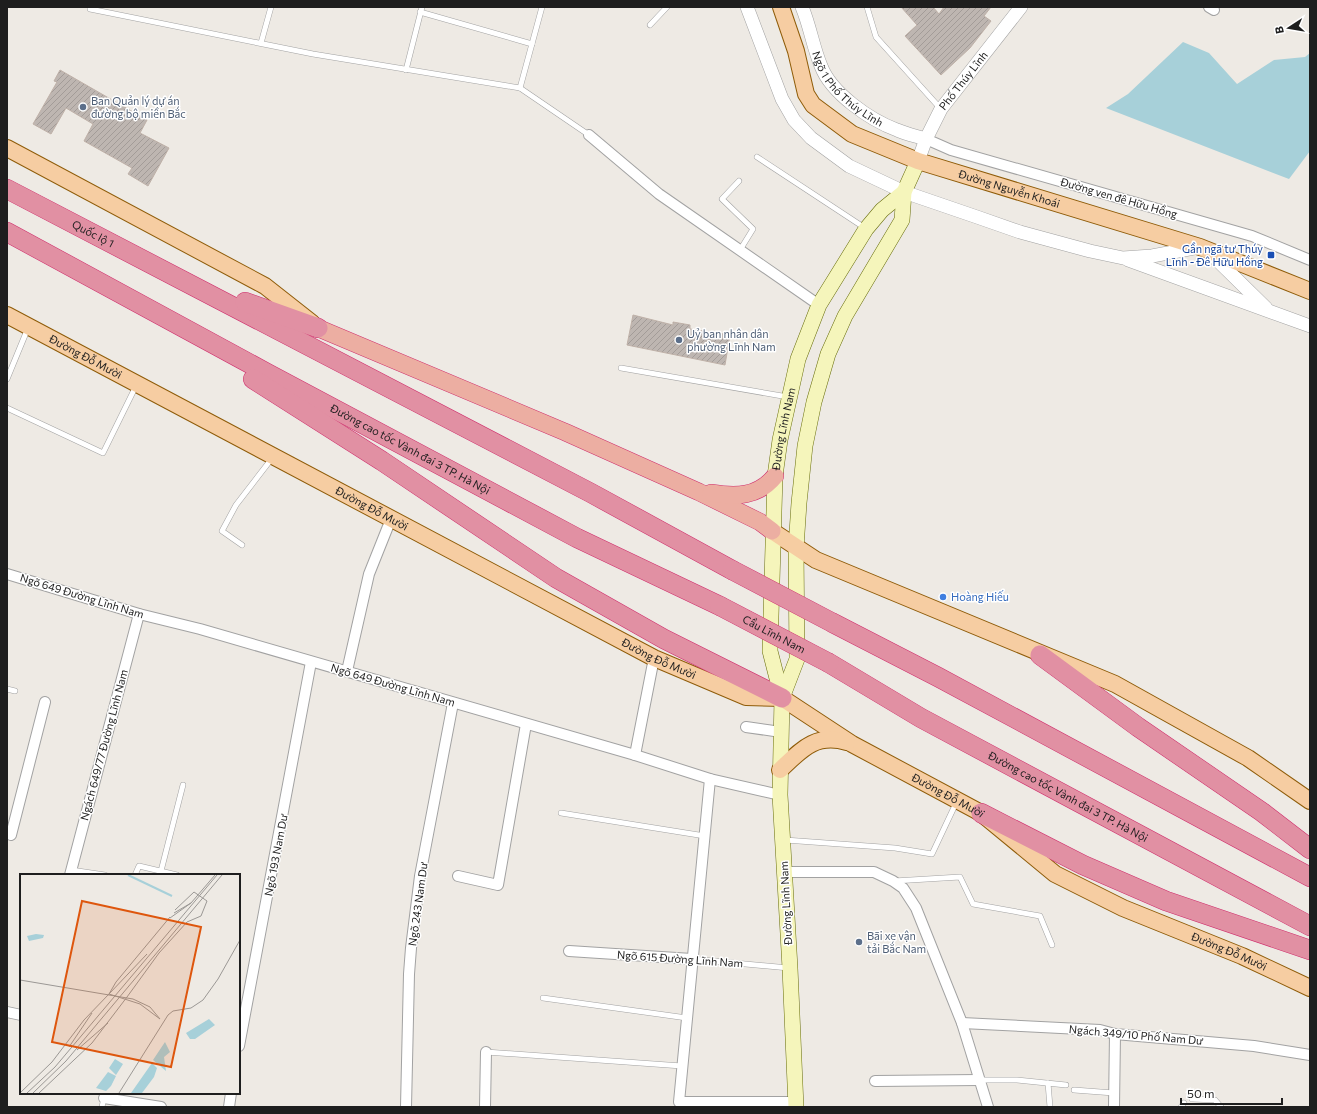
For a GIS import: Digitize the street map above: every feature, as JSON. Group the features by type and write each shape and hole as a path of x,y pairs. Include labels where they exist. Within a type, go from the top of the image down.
{"highway":[{"name":"Quốc lộ 1","path":"7,189 178,278"},
{"path":"7,232 104,285 382,461 556,578 664,639 782,698"},
{"path":"178,278 318,328 565,432 699,492 760,522 772,531"},
{"path":"178,278 591,493 732,570 945,681 1310,877"},
{"name":"Đường cao tốc Vành đai 3 TP. Hà Nội","path":"104,285 267,374 577,538 720,606"},
{"path":"699,492 737,496 748,494 763,488 775,476"},
{"name":"Cầu Lĩnh Nam","path":"720,606 828,663"},
{"path":"1040,654 1138,727 1262,812 1310,849"},
{"name":"Đường cao tốc Vành đai 3 TP. Hà Nội","path":"828,663 921,718 1310,926"},
{"path":"981,813 1083,865 1166,901 1310,950"}],"main road":[{"name":"Đường Nguyễn Khoái","path":"781,7 796,51 806,94 813,105 852,134 918,161 1204,249 1310,291"},
{"path":"7,148 265,286 318,328"},
{"name":"Đường Lĩnh Nam","path":"782,698 797,659 796,548 805,446 820,381 828,354 845,316 902,220 904,192 918,161"},
{"name":"Đường Lĩnh Nam","path":"796,1104 780,795 782,698 770,651 772,531 775,476 780,440 798,359 819,305 866,229 882,210 904,192"},
{"name":"Đường Đỗ Mười","path":"7,315 391,519 614,635 654,658 746,697 782,698 852,744 981,813 1055,874 1123,908 1242,956 1310,988"},
{"path":"772,531 816,560 1115,684 1248,758 1310,801"},
{"path":"780,770 795,754 810,744 837,739 852,744"}],"street":[{"path":"747,7 782,98 794,120 811,138 849,166 904,192 1020,232 1090,251 1123,258 1310,326"},
{"name":"Ngõ 1 Phố Thúy Lĩnh","path":"802,7 821,66 828,79 838,91 855,105 891,127 926,139"},
{"name":"Phố Thúy Lĩnh","path":"918,161 926,139 941,109 1021,7"},
{"path":"589,135 659,194 739,251 819,305"},
{"name":"Đường ven đê Hữu Hồng","path":"926,139 951,150 1252,236 1310,260"},
{"path":"1123,258 1152,256 1204,249 1269,311"},
{"path":"348,671 369,574 391,519"},
{"name":"Ngõ 649 Đường Lĩnh Nam","path":"7,574 139,614 200,629 311,662 348,671 453,703 635,755 710,779 780,795"},
{"name":"Ngách 649/77 Đường Lĩnh Nam","path":"70,873 139,614"},
{"path":"635,755 654,658"},
{"name":"Ngõ 193 Nam Dư","path":"240,1032 311,662"},
{"path":"7,833 11,835 45,702"},
{"name":"Ngõ 243 Nam Dư","path":"406,1107 411,948 420,876 453,703"},
{"path":"458,876 498,885 526,724"},
{"path":"746,727 781,732"},
{"path":"710,779 679,1102 796,1104"},
{"path":"784,872 874,872 893,881 903,888 916,908 962,1023 988,1107"},
{"name":"Ngõ 615 Đường Lĩnh Nam","path":"569,951 692,959"},
{"path":"7,1012 20,1015"},
{"name":"Ngách 349/10 Phố Nam Dư","path":"962,1023 1100,1030 1115,1034 1254,1046 1310,1055"},
{"path":"1114,1107 1115,1034"},
{"path":"485,1107 486,1052"},
{"path":"875,1081 979,1080"},
{"path":"229,1107 231,1094"},
{"path":"104,1100 161,1107"}],"lane":[{"path":"90,7 90,9 261,43 406,70 520,88 589,135"},
{"path":"261,43 271,7"},
{"path":"520,88 542,7"},
{"path":"650,25 667,7"},
{"path":"867,7 876,37 941,109"},
{"path":"406,70 421,9 532,44"},
{"path":"757,157 866,229"},
{"path":"739,181 722,199 753,229 739,251"},
{"path":"7,379 28,327"},
{"path":"621,368 789,397"},
{"path":"7,408 103,453 137,384"},
{"path":"242,545 222,531 236,505 274,457"},
{"path":"7,689 15,691"},
{"path":"161,870 183,785"},
{"path":"783,840 895,848 932,854 957,800"},
{"path":"561,813 704,836"},
{"path":"135,874 139,866 174,874"},
{"path":"70,873 88,874"},
{"path":"893,881 960,877 974,904 1040,916 1052,945"},
{"name":"Ngõ 615 Đường Lĩnh Nam","path":"692,959 790,968"},
{"path":"543,998 686,1018"},
{"path":"486,1052 682,1066"},
{"path":"979,1080 1066,1085"},
{"path":"1048,1083 1050,1107"},
{"path":"1074,1090 1114,1093"},
{"path":"1192,1099 1215,1100 1221,1107"}],"water":[{"path":"1183,42 1209,53 1237,84 1274,60 1305,57 1310,53 1310,151 1289,179 1106,108 1128,94"}],"building":[{"path":"901,7 933,7 939,14 944,7 991,7 984,16 991,21 970,48 941,75 905,36 917,25"},
{"path":"60,70 147,120 140,133 169,148 148,186 128,174 132,168 84,141 93,124 66,108 51,134 33,124 57,82 54,81"},
{"name":"Uỷ ban nhân dân phường Lĩnh Nam","path":"633,315 673,325 673,322 690,325 690,329 730,335 725,365 627,345"}],"place":[{"name":"Ban Quản lý dự án đường bộ miền Bắc","path":"83,107"},
{"name":"Gần ngã tư Thúy Lĩnh - Đê Hữu Hồng","path":"1271,255"},
{"name":"Uỷ ban nhân dân phường Lĩnh Nam","path":"679,340"},
{"name":"Hoàng Hiếu","path":"943,597"},
{"name":"Bãi xe vận tải Bắc Nam","path":"859,942"}]}
